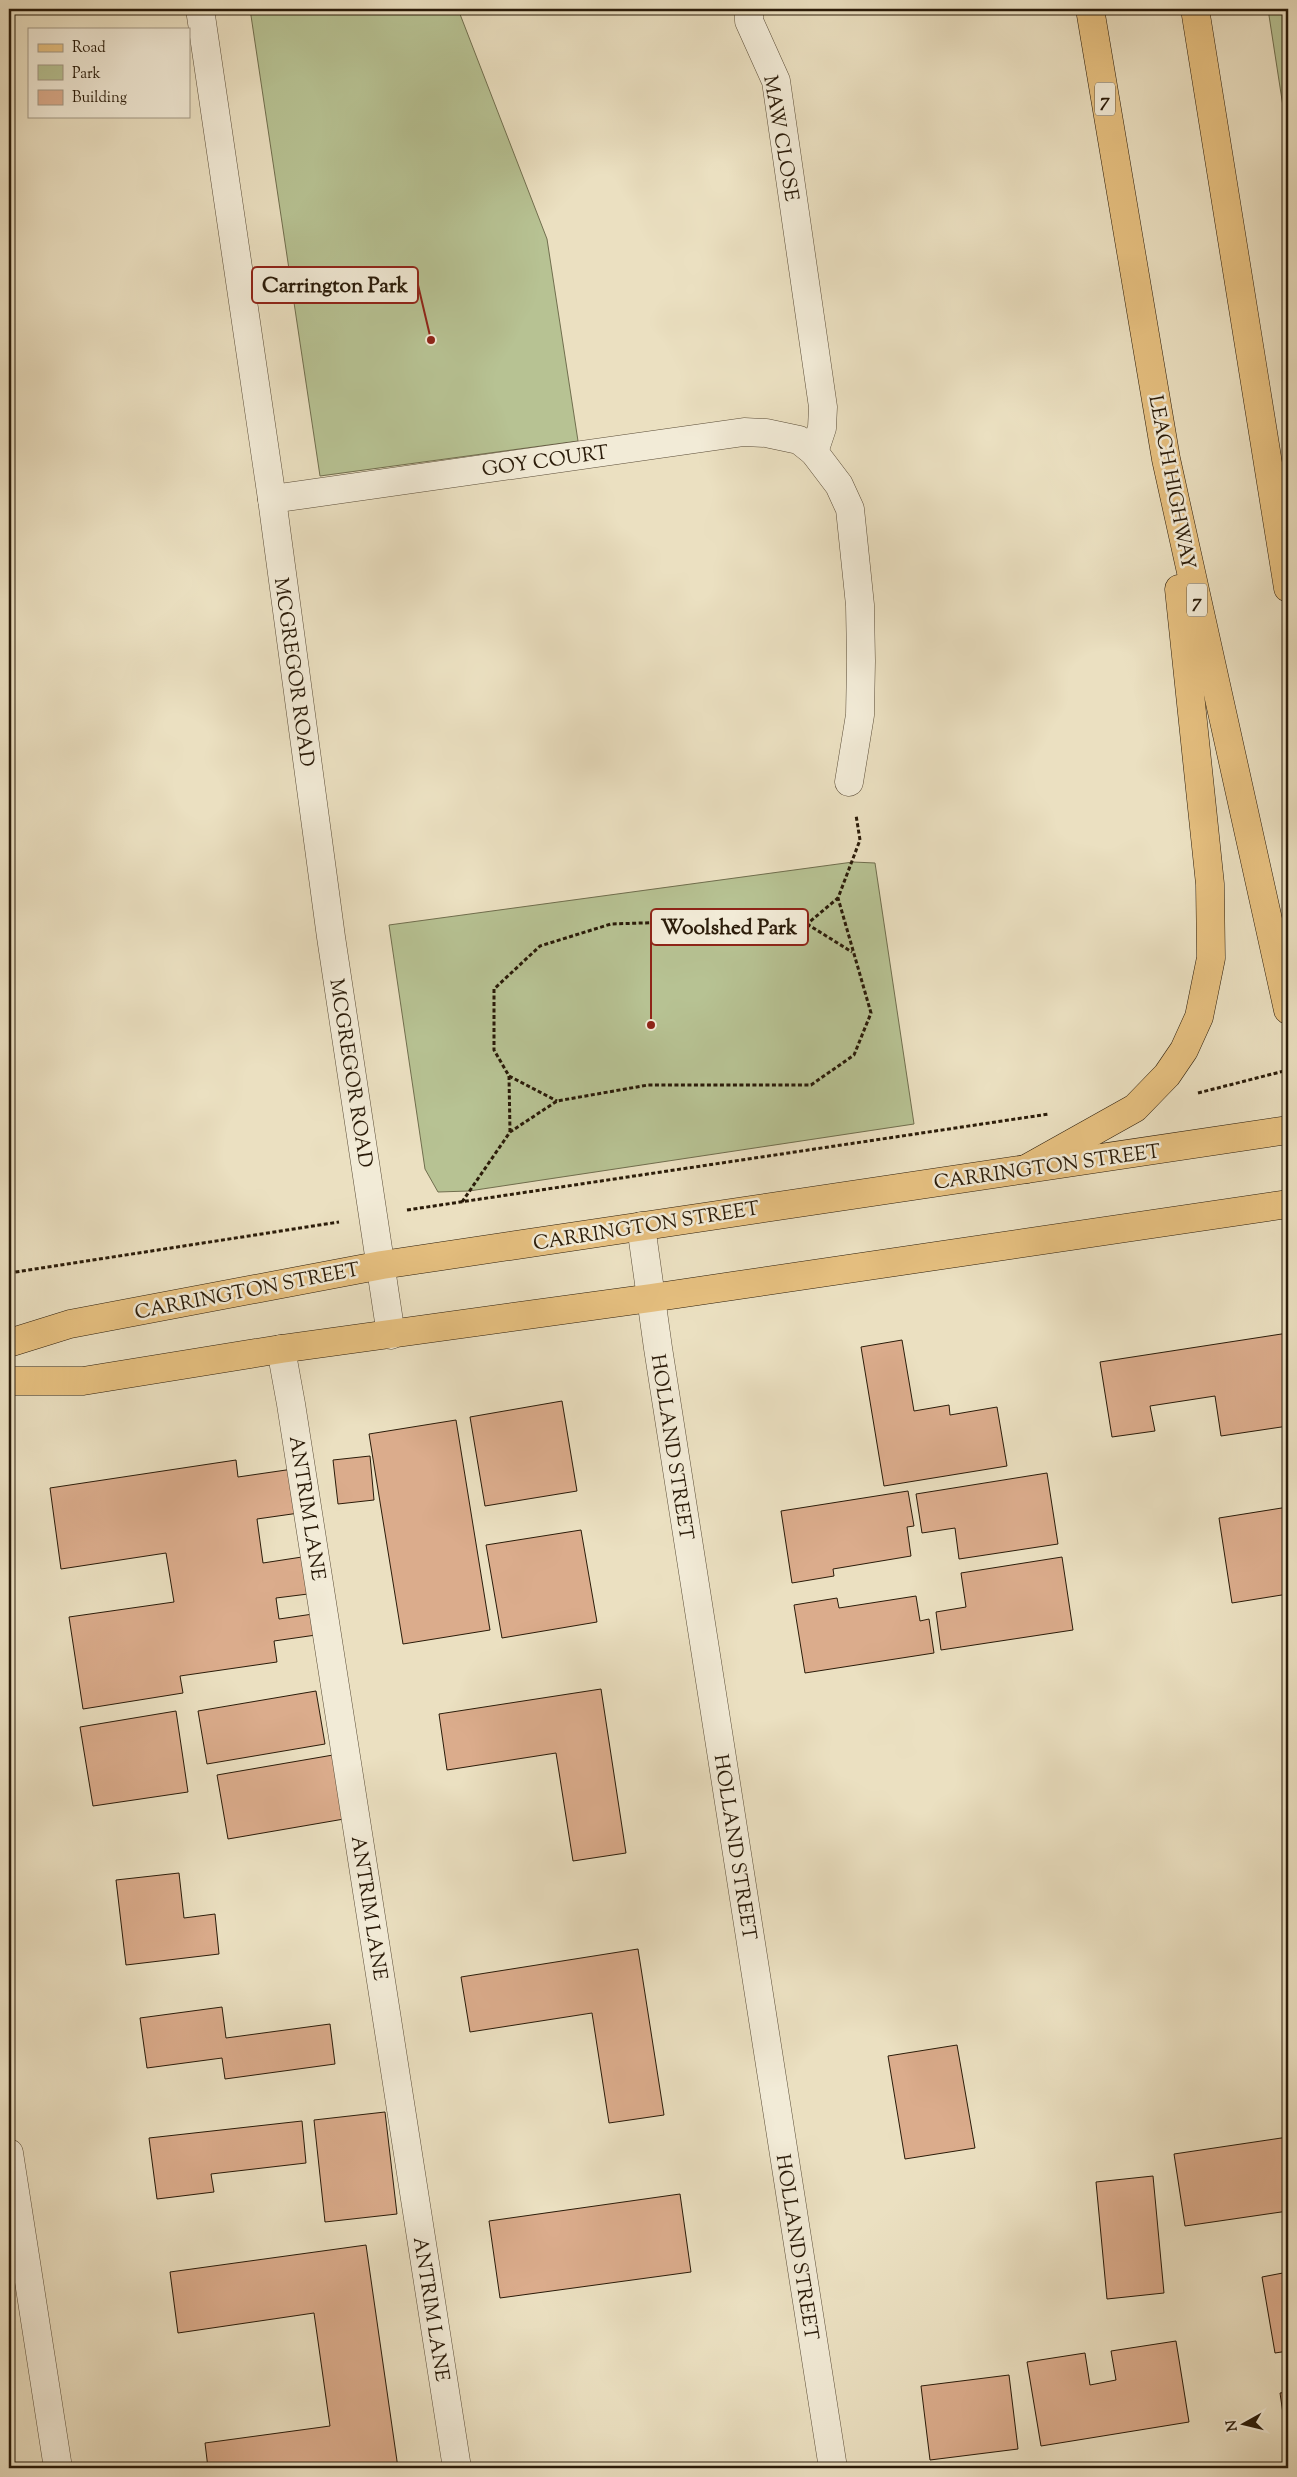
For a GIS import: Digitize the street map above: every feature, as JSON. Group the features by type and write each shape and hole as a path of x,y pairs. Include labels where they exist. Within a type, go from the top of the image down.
{"main road":[{"name":"LEACH HIGHWAY","path":"1090,9 1166,459 1288,1010"},
{"path":"1195,9 1288,588"},
{"path":"1026,1169 1135,1108 1167,1075 1188,1041 1199,1017 1211,958 1210,884 1166,459"},
{"path":"1280,540 1288,566"},
{"name":"CARRINGTON STREET","path":"9,1343 70,1324 382,1265 1288,1130"},
{"path":"9,1381 83,1381 281,1349 652,1298 1288,1204"}],"street":[{"name":"MCGREGOR ROAD","path":"200,9 272,499 331,937 382,1265 391,1335"},
{"name":"MAW CLOSE","path":"749,15 776,81 823,407 822,428 814,452"},
{"name":"GOY COURT","path":"272,499 744,432 766,433 799,440 814,452 839,484 850,509 854,536 861,661 860,715 849,782"},
{"name":"HOLLAND STREET","path":"641,1226 833,2468"},
{"name":"ANTRIM LANE","path":"281,1349 457,2468"},
{"path":"9,2153 58,2468"}],"path":[{"path":"510,1132 509,1076 494,1050 494,989 540,946 611,924 672,922 753,936 807,924 838,898 860,840 849,782"},
{"path":"461,1202 510,1132 557,1101 648,1085 811,1085 854,1054 871,1014 838,898"},
{"path":"807,924 852,952"},
{"path":"1153,1089 1189,1095 1288,1070"},
{"path":"509,1076 557,1101"},
{"path":"9,1273 461,1202 1056,1113"}],"green space":[{"path":"250,9 458,9 547,239 578,441 320,476"},
{"path":"1268,9 1288,9 1288,139"},
{"path":"853,862 875,863 914,1124 469,1191 438,1192 425,1169 389,925"}],"building":[{"path":"1288,1333 1288,1426 1221,1436 1215,1396 1150,1406 1155,1431 1112,1437 1100,1362"},
{"path":"902,1340 914,1411 949,1405 950,1415 997,1407 1007,1466 884,1486 861,1347"},
{"path":"562,1401 577,1491 485,1506 470,1417"},
{"path":"456,1420 490,1630 403,1644 369,1434"},
{"path":"370,1456 374,1500 338,1504 333,1460"},
{"path":"236,1460 238,1477 293,1469 299,1513 257,1519 263,1563 302,1557 308,1594 276,1598 279,1619 313,1614 316,1635 274,1641 277,1662 180,1676 183,1693 83,1709 69,1617 174,1602 166,1553 61,1569 50,1488"},
{"path":"1047,1473 1058,1544 959,1559 955,1528 922,1533 916,1494"},
{"path":"908,1491 914,1526 907,1527 911,1556 833,1569 834,1576 792,1583 781,1511"},
{"path":"1288,1507 1288,1594 1232,1603 1219,1518"},
{"path":"581,1530 597,1622 502,1638 486,1545"},
{"path":"1062,1557 1073,1630 941,1650 936,1612 966,1607 961,1573"},
{"path":"916,1596 920,1621 929,1619 934,1653 805,1673 794,1605 837,1598 839,1608"},
{"path":"601,1689 626,1853 573,1861 556,1753 447,1770 439,1714"},
{"path":"316,1691 325,1744 207,1764 198,1711"},
{"path":"176,1711 188,1792 93,1806 80,1727"},
{"path":"333,1755 344,1819 228,1839 217,1775"},
{"path":"179,1873 184,1918 215,1914 219,1954 126,1965 116,1880"},
{"path":"638,1949 664,2115 609,2123 592,2013 470,2032 461,1977"},
{"path":"222,2007 226,2038 330,2024 335,2064 225,2079 222,2058 147,2068 140,2018"},
{"path":"957,2045 975,2148 905,2159 888,2056"},
{"path":"385,2112 397,2214 325,2222 314,2120"},
{"path":"302,2121 306,2163 211,2174 214,2192 157,2199 149,2138"},
{"path":"1288,2137 1288,2211 1185,2226 1174,2154"},
{"path":"1153,2176 1164,2293 1107,2299 1096,2182"},
{"path":"680,2194 691,2272 500,2298 489,2221"},
{"path":"366,2245 398,2468 208,2468 205,2443 330,2426 314,2313 178,2333 170,2272"},
{"path":"1288,2272 1288,2351 1275,2353 1262,2277"},
{"path":"1176,2341 1189,2422 1041,2446 1027,2362 1085,2353 1090,2385 1116,2380 1111,2351"},
{"path":"1009,2375 1018,2449 930,2460 921,2386"},
{"path":"1288,2392 1288,2448 1280,2393"}],"place":[{"name":"Carrington Park","path":"431,340"},
{"name":"Woolshed Park","path":"651,1025"}]}
